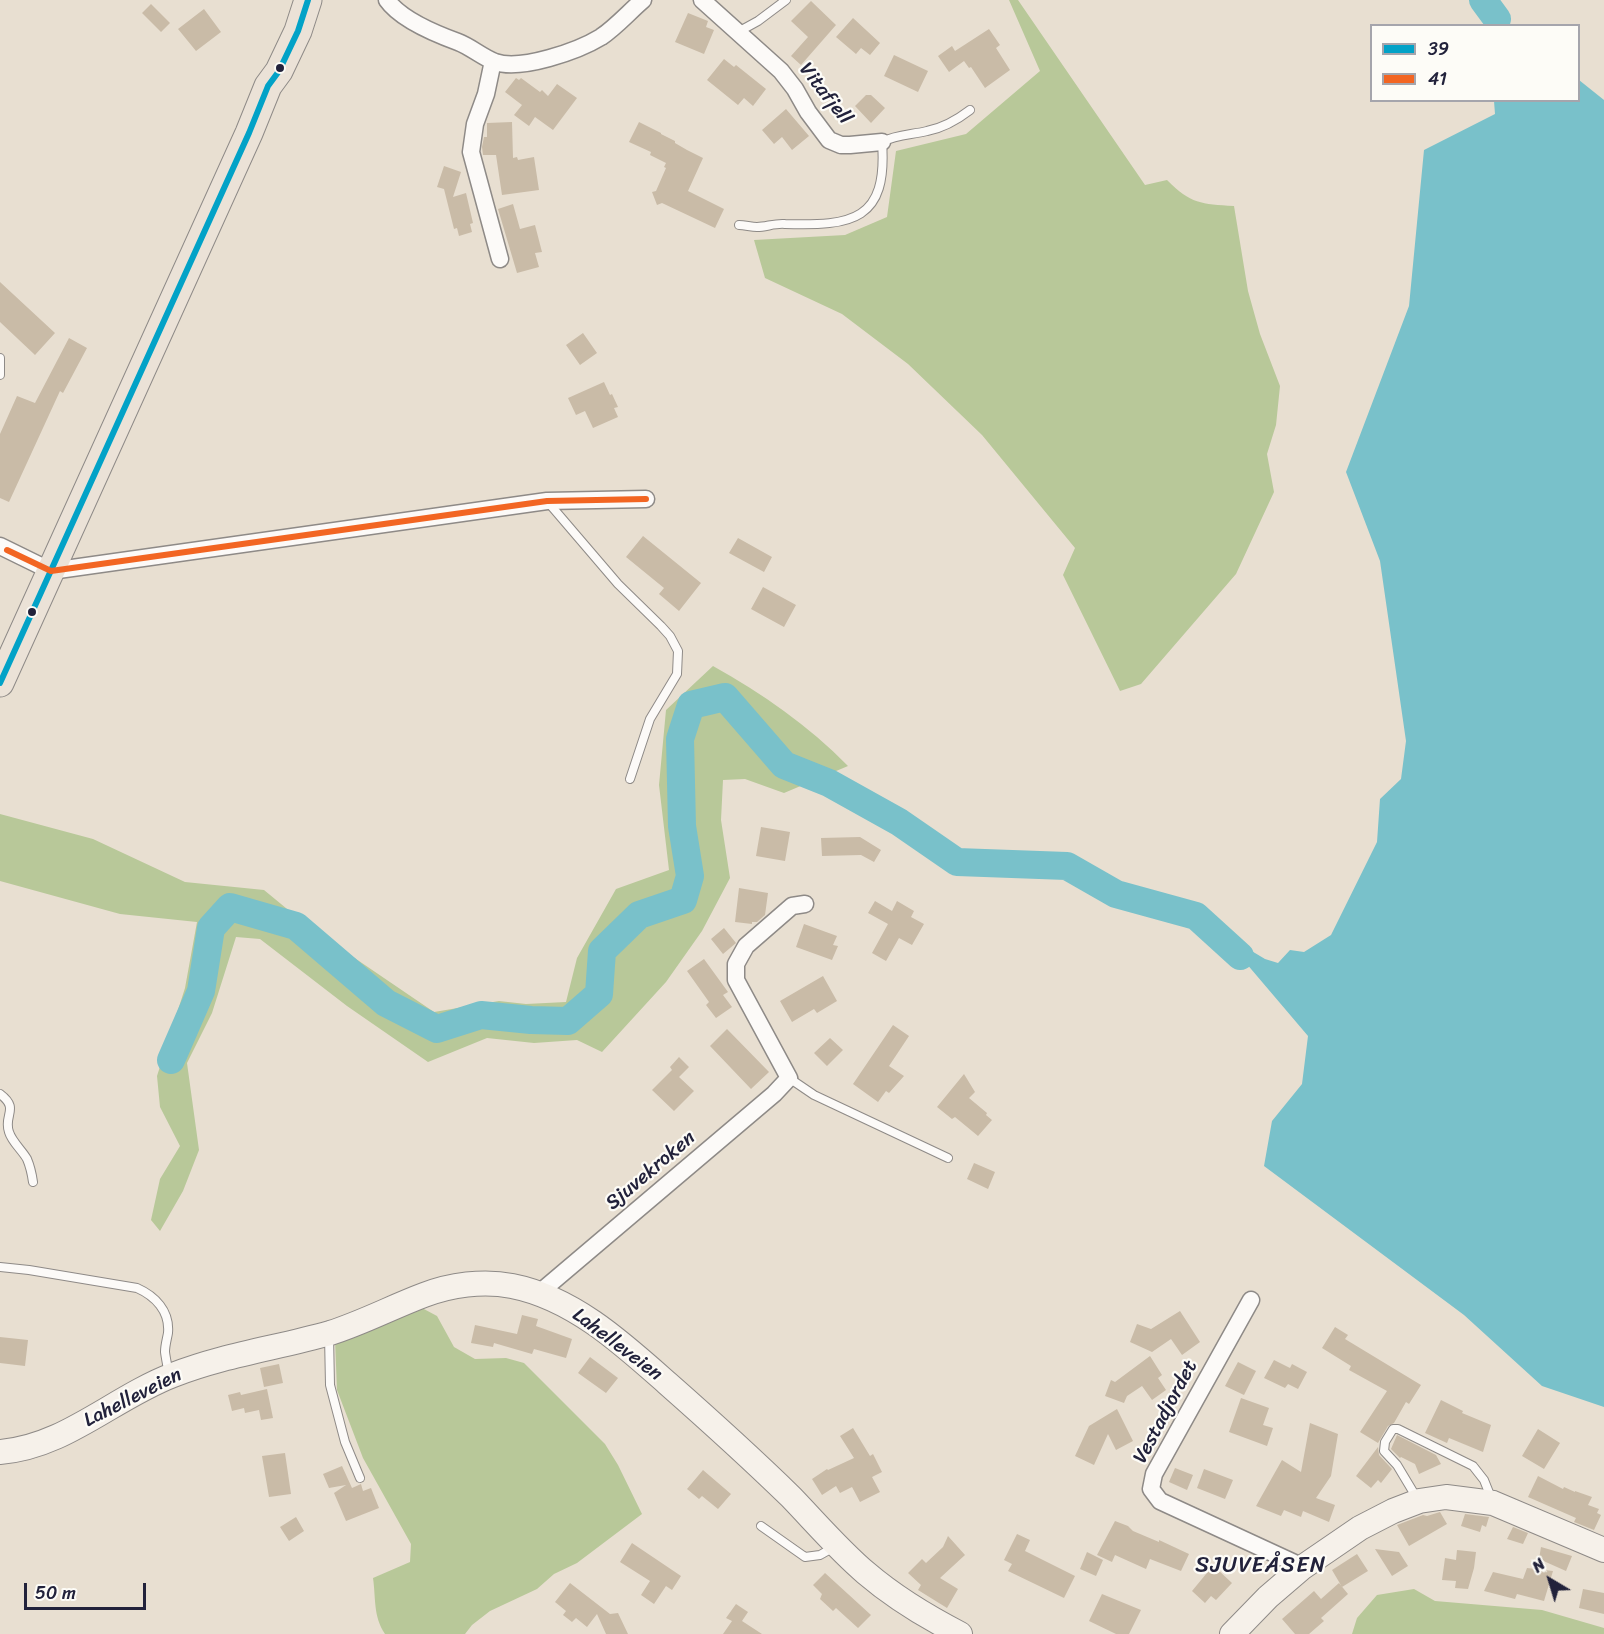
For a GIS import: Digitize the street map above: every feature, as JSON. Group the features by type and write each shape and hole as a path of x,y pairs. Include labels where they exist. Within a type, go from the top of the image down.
{"main road":[{"path":"268,86 269,67 292,0"},
{"path":"0,683 244,144 268,86 279,71 293,41 308,0"}],"street":[{"path":"387,0 397,10 433,33 464,44 493,61 528,63 569,52 602,36 643,0"},
{"name":"Vitafjell","path":"702,0 781,71 829,140 841,145 882,142"},
{"path":"493,61 486,94 475,123 471,152 500,259"},
{"path":"0,546 51,571 547,501 646,499"},
{"path":"789,1078 736,980 736,964 746,946 792,906 805,904"},
{"name":"Sjuvekroken","path":"538,1294 774,1094 789,1078"},
{"name":"Lahelleveien","path":"0,1452 37,1446 64,1434 169,1376 213,1360 329,1333 359,1323 421,1296 448,1288 476,1284 512,1285 568,1307 595,1323 641,1360 742,1450 867,1574 937,1623 960,1634"},
{"name":"Vestadjordet","path":"1251,1300 1154,1474 1151,1489 1160,1501 1303,1567"},
{"path":"1240,1631 1268,1597 1303,1567 1360,1528 1419,1501 1446,1497 1493,1503 1604,1550"}],"lane":[{"path":"738,32 758,21 786,0"},
{"path":"739,225 757,227 779,224 831,224 850,219 870,205 878,193 881,183 882,142 893,136 941,127 969,110"},
{"path":"0,358 0,375"},
{"path":"547,501 598,562 670,636 678,651 677,674 650,719 630,779"},
{"path":"789,1078 814,1095 948,1158"},
{"path":"0,1094 8,1100 11,1108 8,1122 10,1135 28,1161 33,1182"},
{"path":"0,1267 137,1288 148,1293 162,1306 167,1322 165,1349 169,1376"},
{"path":"329,1333 330,1385 345,1442 360,1478"},
{"path":"1419,1501 1384,1451 1385,1442 1393,1430 1398,1429 1473,1466 1484,1480 1493,1503"},
{"path":"761,1526 805,1557 820,1555 837,1546"}],"green space":[{"path":"1009,0 1018,0 1145,185 1167,180 1183,194 1197,201 1234,206 1248,291 1260,334 1280,386 1276,425 1267,454 1274,492 1236,574 1141,684 1120,691 1063,575 1075,548 982,435 908,364 842,314 765,278 754,240 845,235 887,217 896,151 966,134 1040,71"},
{"path":"713,666 784,711 848,766 784,793 745,779 723,780 721,820 730,878 702,931 666,982 602,1052 577,1040 534,1043 487,1038 428,1062 347,1006 260,939 236,937 212,1013 187,1063 199,1150 183,1191 160,1231 151,1220 160,1179 180,1146 160,1107 157,1076 185,988 197,922 120,914 0,881 0,814 93,839 185,882 264,890 309,927 434,1012 499,1001 526,1004 566,1002 577,958 616,889 669,870 659,785 666,710"},
{"path":"422,1308 437,1316 454,1347 475,1359 506,1358 524,1363 605,1444 642,1514 577,1563 554,1574 537,1589 490,1611 472,1625 465,1634 385,1634 381,1627 377,1614 373,1578 410,1562 411,1544 363,1458 337,1390 335,1340"},
{"path":"1414,1589 1435,1601 1542,1610 1604,1628 1604,1634 1352,1634 1357,1618 1377,1595"}],"water":[{"path":"1580,81 1604,100 1604,1407 1542,1386 1464,1315 1264,1166 1272,1121 1302,1084 1308,1036 1240,956 1245,947 1265,959 1278,963 1290,950 1304,952 1331,935 1377,842 1380,799 1401,779 1406,741 1380,561 1346,472 1409,306 1424,150 1495,114 1494,102 1580,102"}],"building":[{"path":"811,1 836,25 801,65 791,56 808,37 791,21"},
{"path":"151,4 170,23 161,32 142,13"},
{"path":"204,9 221,32 196,51 178,29"},
{"path":"688,13 708,21 706,27 714,30 704,54 675,42"},
{"path":"853,18 880,43 870,55 861,48 856,54 836,37"},
{"path":"989,29 1000,45 996,48 1010,70 985,88 971,67 969,68 964,61 949,72 938,56 952,46 955,51"},
{"path":"894,55 928,71 918,92 884,76"},
{"path":"724,59 734,67 736,65 766,89 753,106 744,98 738,105 707,80"},
{"path":"516,78 519,80 521,78 548,96 557,84 577,98 553,130 535,117 529,126 514,115 522,105 505,92"},
{"path":"866,95 871,95 885,108 871,123 855,106"},
{"path":"786,109 809,136 792,150 782,137 774,144 762,130"},
{"path":"512,122 513,158 517,157 518,160 534,157 539,190 502,195 496,155 483,155 482,147 484,137 487,137 487,123"},
{"path":"639,122 703,158 688,191 724,209 715,228 662,203 657,205 652,192 656,191 666,163 650,155 651,152 629,142"},
{"path":"444,166 461,172 453,197 466,193 473,223 470,224 472,232 459,236 457,228 454,229 444,189 437,187"},
{"path":"513,204 520,229 535,225 542,252 535,253 539,267 517,273 498,209"},
{"path":"0,282 55,333 35,355 0,322"},
{"path":"583,333 597,353 580,365 566,345"},
{"path":"69,338 87,348 63,393 60,391 9,502 0,498 0,434 17,396 35,403"},
{"path":"604,382 618,407 614,408 618,417 593,428 585,411 576,415 568,398"},
{"path":"643,536 701,583 679,611 659,594 664,588 626,557"},
{"path":"738,538 772,557 764,572 729,553"},
{"path":"763,587 796,605 784,627 751,609"},
{"path":"761,827 790,832 785,861 756,856"},
{"path":"860,837 881,850 874,862 861,855 822,856 821,838"},
{"path":"739,888 768,893 765,915 757,922 752,922 752,924 735,922"},
{"path":"875,901 892,911 897,901 914,911 911,917 924,924 912,945 899,938 886,961 872,953 888,924 868,913"},
{"path":"804,924 837,936 833,945 838,946 832,960 796,947"},
{"path":"724,928 736,943 723,954 711,939"},
{"path":"704,959 728,992 723,995 732,1007 716,1018 706,1005 709,1002 687,971"},
{"path":"823,976 837,1001 817,1013 814,1009 792,1022 780,1001"},
{"path":"893,1025 909,1036 889,1066 904,1076 889,1093 886,1091 878,1102 853,1084"},
{"path":"727,1029 769,1072 751,1089 710,1046"},
{"path":"830,1038 843,1050 827,1066 814,1053"},
{"path":"679,1057 689,1067 679,1077 694,1091 674,1111 652,1090 672,1070 670,1067"},
{"path":"964,1074 975,1092 969,1098 992,1120 978,1136 955,1117 952,1119 937,1107"},
{"path":"974,1163 995,1172 988,1189 967,1179"},
{"path":"1180,1311 1200,1342 1182,1355 1171,1339 1152,1352 1130,1342 1137,1324 1151,1329"},
{"path":"522,1315 538,1319 536,1326 572,1339 566,1358 534,1349 532,1354 494,1343 493,1347 471,1343 475,1325 517,1334"},
{"path":"1335,1327 1348,1335 1345,1339 1421,1385 1409,1404 1406,1402 1394,1423 1388,1426 1378,1443 1360,1432 1387,1391 1349,1370 1351,1366 1322,1348"},
{"path":"0,1337 28,1340 25,1366 0,1363"},
{"path":"1150,1356 1162,1375 1158,1378 1166,1390 1152,1400 1142,1386 1127,1396 1124,1403 1105,1396 1111,1380 1115,1382"},
{"path":"590,1357 618,1378 606,1393 578,1373"},
{"path":"1274,1360 1290,1368 1292,1364 1307,1372 1298,1389 1288,1384 1285,1388 1264,1378"},
{"path":"1238,1362 1256,1371 1244,1395 1225,1386"},
{"path":"279,1364 283,1383 264,1387 260,1368"},
{"path":"267,1389 273,1418 261,1420 259,1410 245,1413 244,1408 232,1411 228,1395 240,1392 241,1395"},
{"path":"1241,1398 1269,1408 1263,1425 1273,1428 1267,1446 1229,1432"},
{"path":"1441,1400 1463,1411 1462,1413 1491,1425 1483,1452 1449,1438 1447,1443 1425,1433"},
{"path":"1117,1409 1133,1441 1116,1450 1108,1434 1094,1465 1075,1456 1089,1426"},
{"path":"1310,1423 1338,1434 1331,1476 1316,1498 1335,1505 1329,1522 1303,1511 1301,1517 1284,1510 1281,1516 1256,1506 1282,1460 1301,1472"},
{"path":"853,1428 870,1456 873,1454 882,1472 872,1477 880,1492 860,1502 852,1487 840,1493 836,1486 822,1495 812,1479 827,1469 854,1458 840,1436"},
{"path":"1538,1429 1560,1443 1544,1469 1522,1456"},
{"path":"1397,1435 1436,1455 1441,1464 1419,1474 1415,1464 1400,1458 1391,1449"},
{"path":"1378,1447 1379,1455 1392,1469 1381,1483 1378,1480 1371,1488 1356,1476"},
{"path":"285,1453 291,1494 269,1497 262,1456"},
{"path":"342,1466 352,1488 361,1484 363,1491 371,1488 379,1508 346,1521 334,1493 346,1485 329,1488 323,1474"},
{"path":"1175,1468 1193,1475 1187,1490 1169,1482"},
{"path":"1204,1469 1233,1480 1225,1499 1197,1488"},
{"path":"703,1470 731,1494 718,1509 702,1496 699,1499 687,1489"},
{"path":"1538,1476 1563,1489 1564,1487 1592,1497 1588,1505 1599,1509 1597,1513 1601,1515 1594,1530 1574,1522 1576,1518 1528,1497"},
{"path":"1440,1512 1447,1524 1409,1546 1397,1525 1423,1515"},
{"path":"1465,1514 1489,1517 1486,1527 1482,1525 1480,1532 1461,1526"},
{"path":"296,1517 304,1531 289,1541 280,1527"},
{"path":"1115,1521 1128,1526 1133,1531 1189,1554 1181,1571 1150,1559 1146,1569 1115,1555 1112,1562 1097,1555"},
{"path":"1513,1527 1528,1533 1523,1544 1507,1539"},
{"path":"1017,1534 1030,1540 1025,1551 1075,1576 1064,1598 1008,1571 1012,1564 1004,1560"},
{"path":"948,1536 965,1555 940,1578 958,1589 947,1608 918,1590 921,1585 908,1573 922,1559 926,1563 943,1547"},
{"path":"632,1543 681,1576 672,1590 666,1586 654,1604 641,1595 650,1581 620,1562"},
{"path":"1541,1547 1572,1556 1566,1571 1539,1559"},
{"path":"1375,1549 1399,1552 1408,1566 1392,1576"},
{"path":"1457,1550 1476,1552 1468,1589 1455,1588 1456,1581 1442,1580 1445,1558 1456,1560"},
{"path":"1087,1552 1103,1560 1096,1576 1080,1569"},
{"path":"1357,1554 1368,1571 1342,1587 1332,1570"},
{"path":"1211,1568 1215,1572 1217,1569 1232,1583 1216,1600 1211,1596 1205,1603 1192,1591"},
{"path":"1527,1568 1553,1571 1544,1601 1517,1594 1515,1599 1484,1591 1493,1572 1523,1579"},
{"path":"825,1573 871,1615 858,1628 836,1608 833,1611 820,1599 822,1594 813,1585"},
{"path":"570,1583 610,1614 618,1613 628,1634 606,1634 597,1614 587,1627 576,1618 572,1622 563,1615 566,1611 555,1602"},
{"path":"1339,1583 1348,1594 1321,1618 1324,1621 1309,1634 1295,1634 1282,1619 1314,1591 1321,1599"},
{"path":"1583,1589 1604,1593 1604,1614 1579,1608"},
{"path":"1102,1594 1141,1610 1129,1634 1116,1634 1089,1621"},
{"path":"736,1604 748,1612 742,1621 762,1634 723,1634 732,1621 726,1618"}],"waterway":[{"path":"1483,0 1497,19"},
{"path":"171,1060 201,991 211,928 230,907 296,926 386,1003 437,1029 481,1015 568,1021 599,994 602,951 639,915 683,900 690,876 682,826 680,739 691,705 725,697 784,765 829,783 899,822 957,862 1067,866 1116,894 1196,916 1240,956"}],"transit line":[{"name":"39","path":"0,683 249,133 268,86 279,71 298,31 308,0"},
{"name":"41","path":"7,550 51,571 547,501 646,499"}],"district":[{"name":"SJUVEÅSEN","path":"1261,1566"}]}
